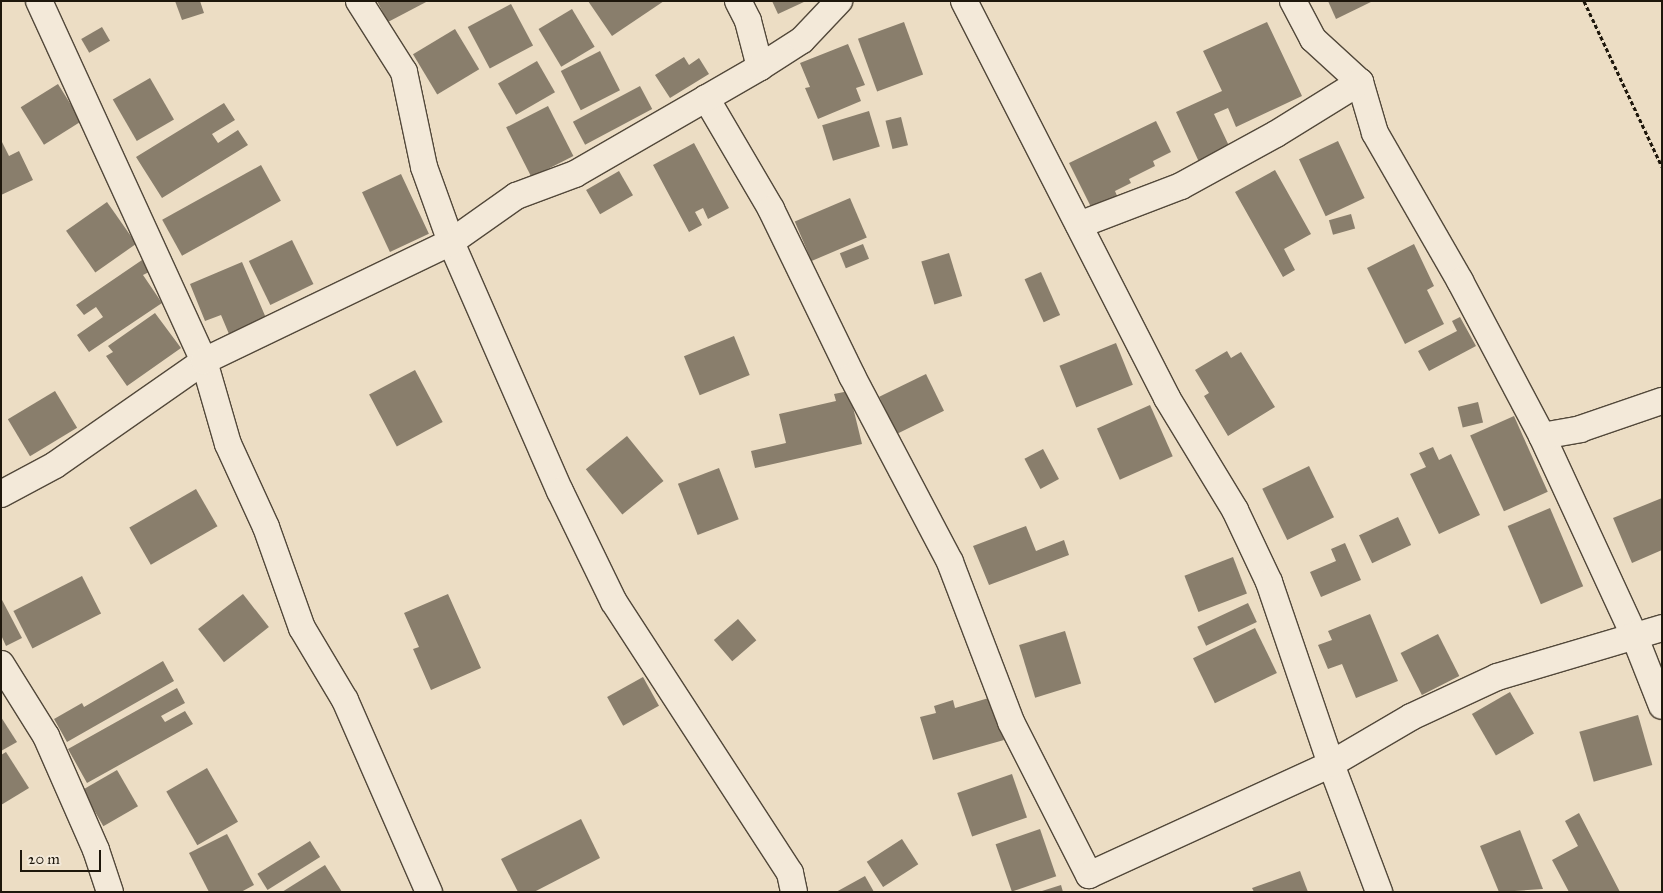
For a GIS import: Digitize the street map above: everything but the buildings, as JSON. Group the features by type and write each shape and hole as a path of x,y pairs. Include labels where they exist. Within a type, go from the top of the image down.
{"street":[{"path":"39,1 204,361 228,444 266,527 302,628 345,700 429,892"},
{"path":"360,1 404,72 424,167 451,242 560,491 614,602 790,873 794,892"},
{"path":"738,1 748,21 760,67"},
{"path":"1,494 55,465 204,361 451,242 516,196 575,174 760,67 802,40 839,1"},
{"path":"964,1 1167,398 1235,510 1270,582 1330,764 1378,892"},
{"path":"1293,1 1313,39 1360,82 1375,133 1460,281 1542,436 1634,635 1662,706"},
{"path":"1080,225 1181,186 1276,134 1360,82"},
{"path":"706,98 771,209 848,368 950,562 1011,722 1091,884 1330,764 1411,717 1497,678 1662,628"},
{"path":"1542,436 1580,429 1662,401"},
{"path":"1,664 46,736 96,850 110,892"}],"path":[{"path":"1584,1 1662,168"}]}
